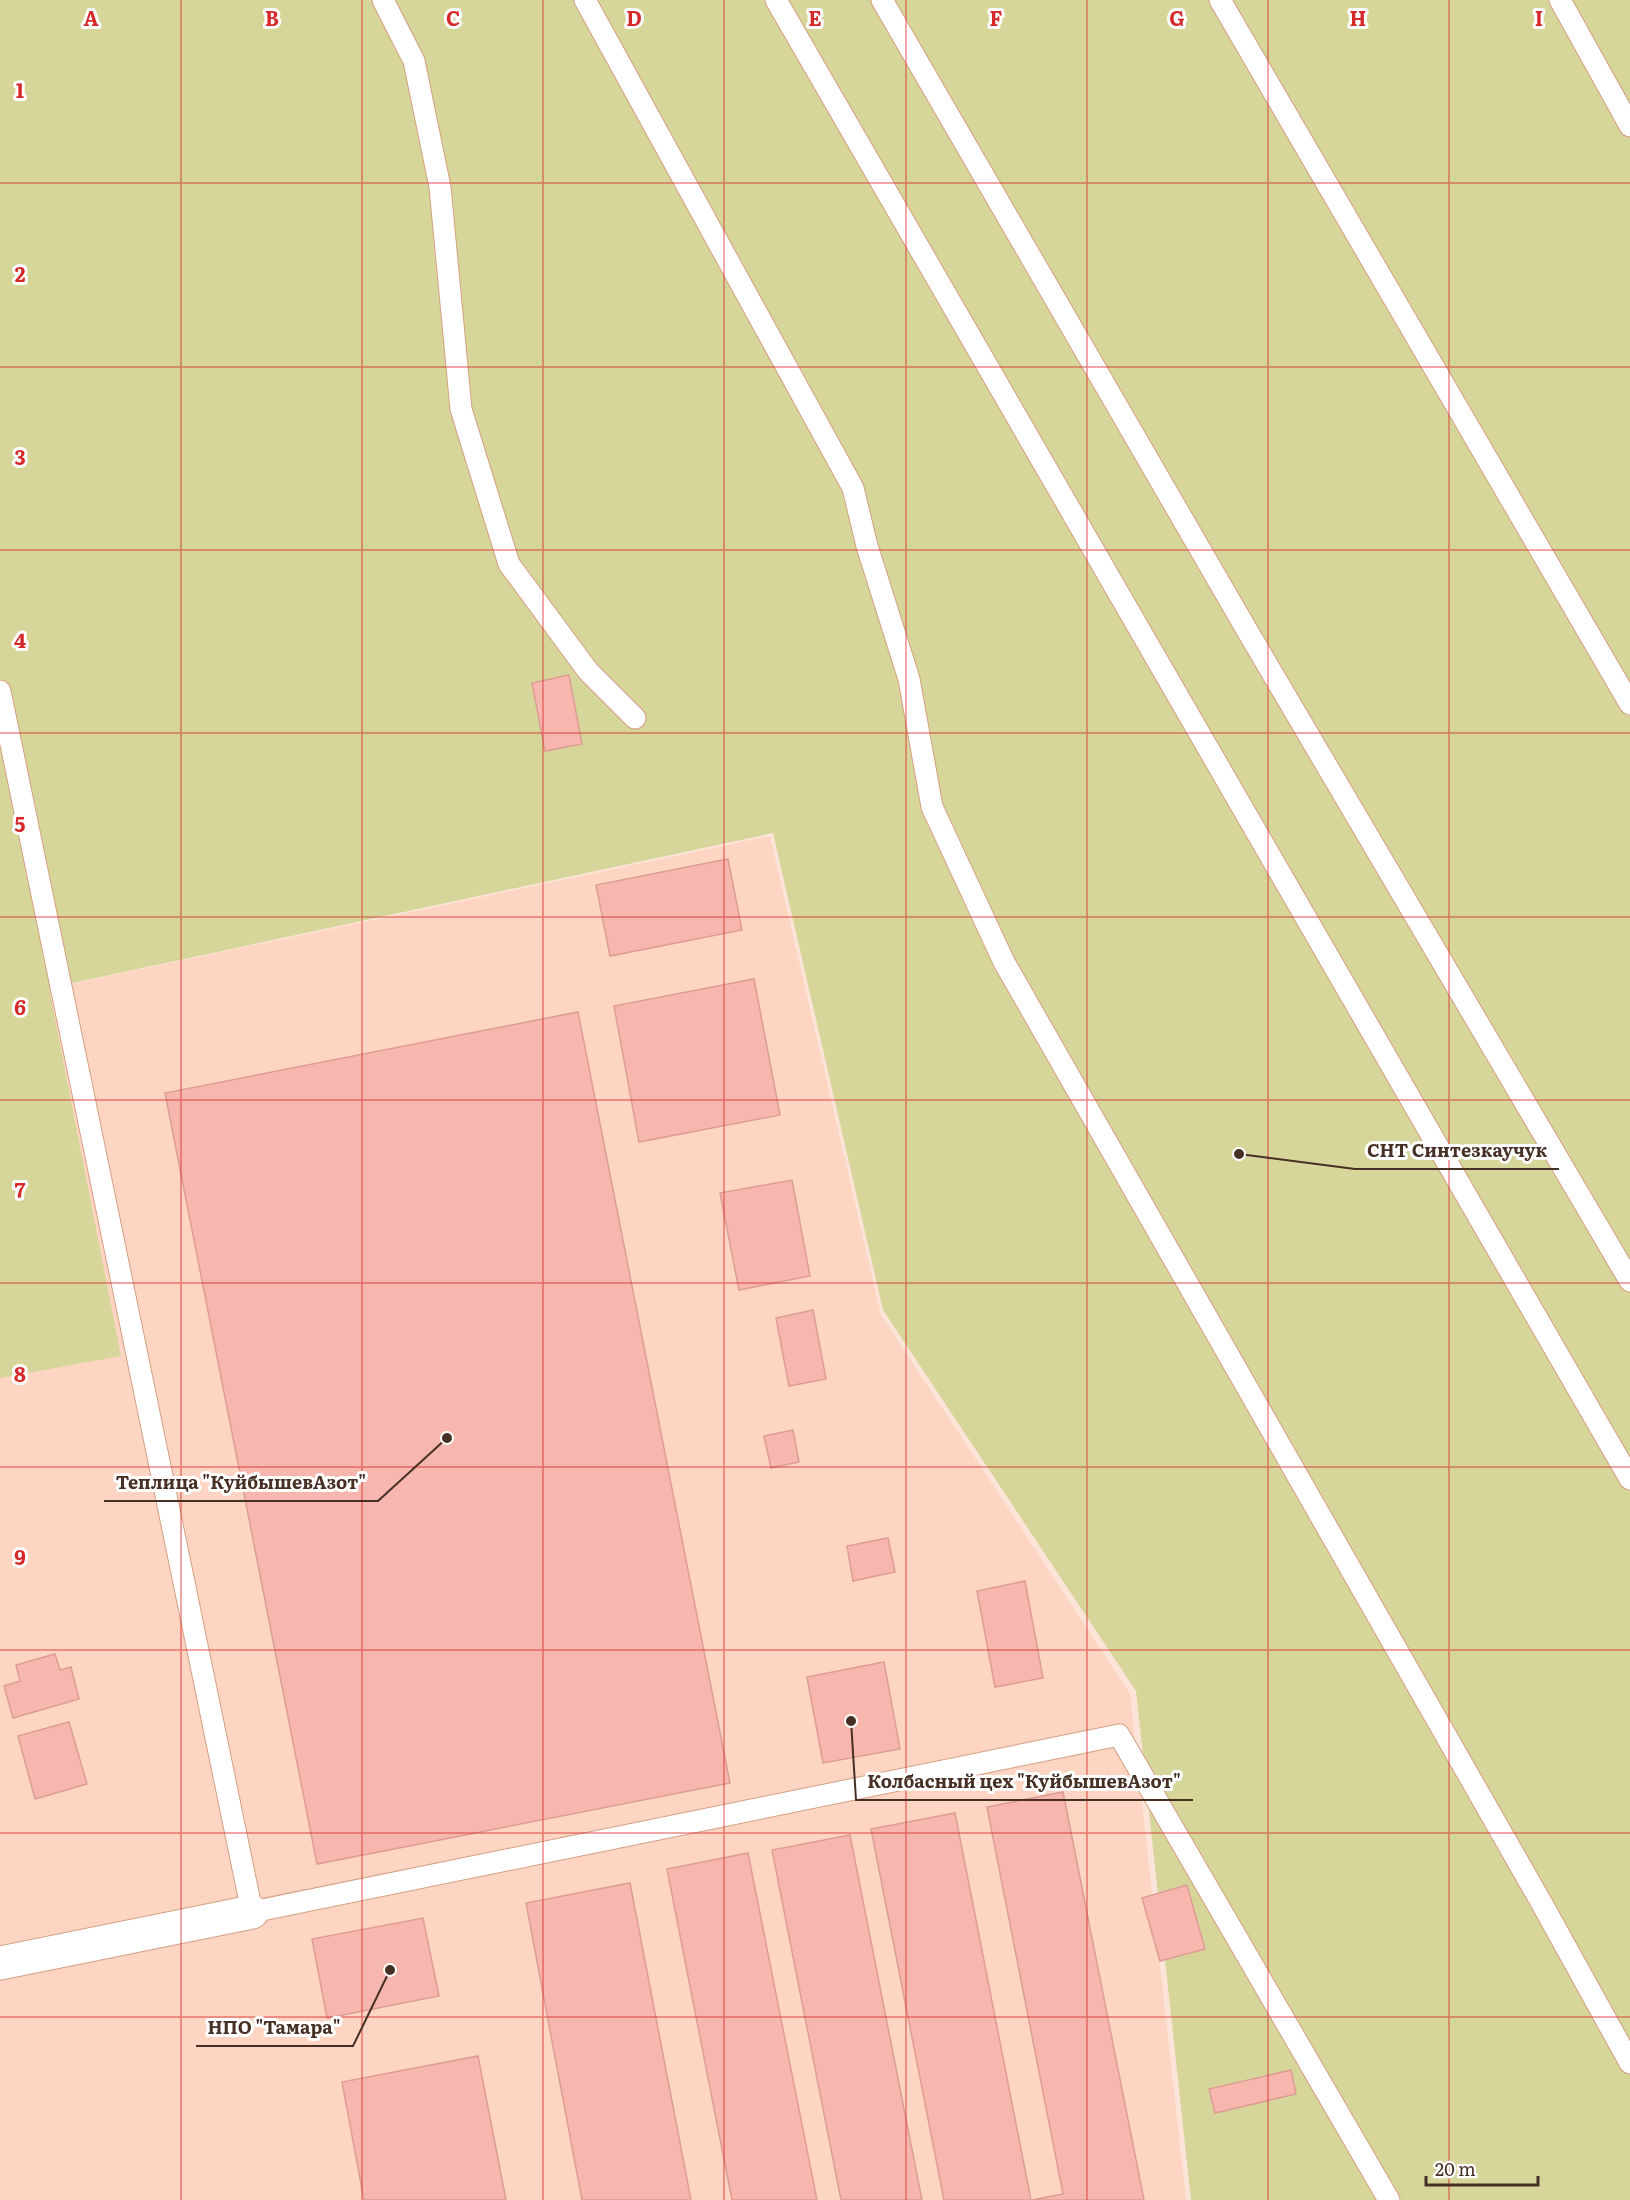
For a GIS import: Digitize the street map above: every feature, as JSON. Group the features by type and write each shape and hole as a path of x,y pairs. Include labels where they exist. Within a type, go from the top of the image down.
{"street":[{"path":"0,1963 252,1912"}],"lane":[{"path":"383,0 414,61 440,187 461,409 509,564 588,671 635,718"},
{"path":"585,0 853,489 867,546 909,679 932,807 1004,962 1535,1892 1630,2063"},
{"path":"776,0 1630,1479"},
{"path":"882,0 1260,653 1630,1281"},
{"path":"1220,0 1630,704"},
{"path":"1560,0 1630,126"},
{"path":"0,691 252,1912 1119,1735 1389,2200"}],"shaded area":[{"path":"770,836 881,1315 1130,1694 1186,2200 0,2200 0,999"}],"green space":[{"path":"0,0 1630,0 1630,2200 1191,2200 1136,1691 883,1310 773,833 49,988 121,1356 0,1378"}],"building":[{"path":"569,675 582,744 545,751 532,683"},
{"path":"728,859 742,930 610,956 596,885"},
{"path":"754,979 780,1115 639,1142 614,1006"},
{"path":"578,1012 730,1783 317,1864 165,1093"},
{"path":"792,1180 810,1276 739,1290 720,1193"},
{"path":"813,1310 826,1379 789,1386 776,1318"},
{"path":"793,1430 799,1462 771,1468 764,1436"},
{"path":"888,1538 895,1572 853,1581 847,1546"},
{"path":"1025,1581 1043,1678 995,1687 977,1591"},
{"path":"55,1654 60,1670 71,1667 79,1699 13,1718 4,1686 20,1681 16,1665"},
{"path":"884,1662 900,1749 823,1763 807,1677"},
{"path":"69,1722 87,1784 35,1799 18,1736"},
{"path":"1063,1792 1144,2200 1032,2200 1063,2194 987,1807"},
{"path":"955,1813 1031,2200 944,2200 871,1829"},
{"path":"850,1835 922,2200 841,2200 772,1850"},
{"path":"748,1853 817,2200 732,2200 667,1869"},
{"path":"630,1883 691,2200 582,2200 526,1903"},
{"path":"1187,1885 1205,1949 1160,1961 1142,1898"},
{"path":"423,1918 439,1996 327,2018 312,1939"},
{"path":"478,2056 506,2200 364,2200 342,2082"},
{"path":"1291,2070 1296,2094 1215,2113 1209,2089"}],"place":[{"name":"СНТ Синтезкаучук","path":"1239,1154"},
{"name":"Теплица \"КуйбышевАзот\"","path":"447,1438"},
{"name":"Колбасный цех \"КуйбышевАзот\"","path":"851,1721"},
{"name":"НПО \"Тамара\"","path":"390,1970"}]}
